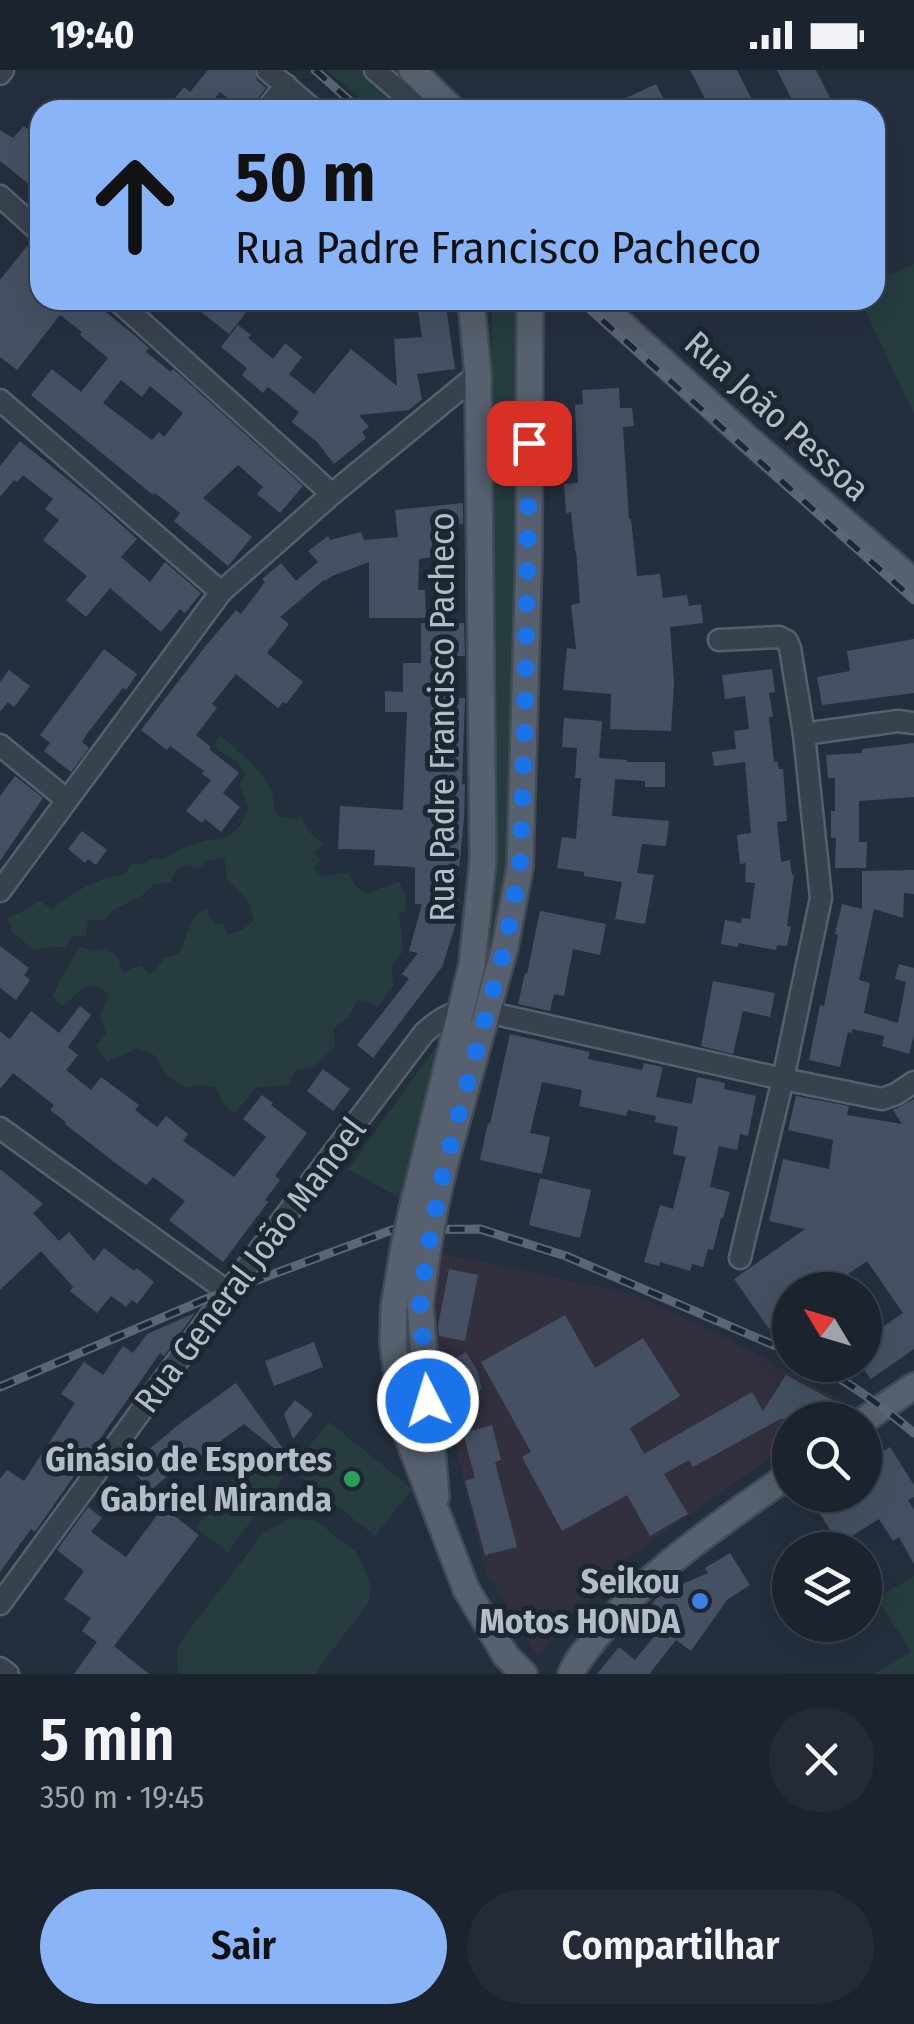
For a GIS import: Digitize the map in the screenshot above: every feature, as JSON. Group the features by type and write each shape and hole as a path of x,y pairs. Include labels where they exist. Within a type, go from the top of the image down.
{"main road":[{"path":"412,70 421,100"},
{"path":"412,70 443,100"},
{"name":"Rua Padre Francisco Pacheco","path":"472,310 478,374 483,860 472,965 474,1011"},
{"name":"Rua Padre Francisco Pacheco","path":"514,1668 466,1588 416,1465 404,1430 393,1343 407,1306 424,1207 474,1011 505,947 520,867 530,310"},
{"name":"Rua João Pessoa","path":"605,310 914,582"},
{"path":"483,860 520,867"},
{"path":"882,1408 914,1386"},
{"path":"570,1671 614,1614 665,1565 772,1487"}],"street":[{"path":"267,70 303,100"},
{"path":"375,70 412,100"},
{"path":"274,100 286,85"},
{"path":"0,196 30,223"},
{"path":"127,310 332,494"},
{"path":"0,891 221,592 478,374"},
{"path":"0,400 221,592"},
{"path":"719,640 779,637 790,648 804,734 821,898 740,1258"},
{"path":"804,734 898,721 914,723"},
{"path":"0,745 67,800"},
{"path":"474,1011 882,1099 914,1082"},
{"name":"Rua General João Manoel","path":"0,1604 424,1032 438,1020 474,1011"},
{"path":"0,1128 228,1292"},
{"path":"0,1668 8,1674"}],"shaded area":[{"path":"440,1253 632,1294 772,1362 772,1382 808,1382 845,1402 772,1402 772,1457 619,1564 538,1657 485,1571 433,1335"}],"green space":[{"path":"327,70 397,70 411,100 362,100"},
{"path":"914,264 914,414 865,310 885,310 885,277"},
{"path":"492,310 524,310 513,878 501,951 487,949"},
{"path":"221,736 264,778 278,816 302,816 309,832 323,843 315,853 320,859 314,869 322,877 350,874 354,884 366,894 399,882 406,896 406,910 399,914 403,951 392,966 393,986 377,1008 371,1002 357,1000 349,1017 334,1028 335,1047 310,1069 295,1070 289,1086 257,1087 234,1114 215,1087 185,1088 168,1076 154,1055 138,1048 107,1062 96,1045 106,1033 100,1016 109,996 102,989 86,985 63,1006 52,996 79,947 95,951 106,948 117,956 123,972 142,965 148,974 164,958 180,953 192,921 208,908 208,915 215,924 224,924 227,935 254,921 248,900 228,881 224,858 206,861 198,869 187,865 177,869 170,882 153,885 105,919 88,920 86,937 74,935 65,947 34,950 12,932 8,919 39,901 53,909 87,886 126,874 131,863 163,859 179,850 226,837 240,826 248,808 240,784 246,774 235,760 218,750 215,741"},
{"path":"449,1029 402,1199 348,1169"},
{"name":"Ginásio de Esportes Gabriel Miranda","path":"329,1422 412,1489 375,1536 291,1469"},
{"path":"255,1450 286,1474 228,1552 196,1528"},
{"path":"290,1518 316,1521 356,1552 371,1588 367,1605 314,1674 178,1674 181,1641 263,1533"},
{"path":"914,1576 914,1674 875,1674 911,1652 882,1606 882,1595"}],"building":[{"path":"208,70 254,70 257,80 266,88 257,100 230,100 220,92 213,100 173,100 184,87 190,92"},
{"path":"690,70 737,70 752,100 706,100"},
{"path":"777,70 816,70 831,100 792,100"},
{"path":"656,84 664,100 627,100"},
{"path":"24,126 30,131 30,185 0,161 0,130 13,138"},
{"path":"27,246 30,310 103,310 149,348 146,352 171,372 173,369 303,486 280,513 257,494 263,487 238,465 203,498 252,537 228,566 174,521 180,513 31,395 52,369 81,392 108,358 80,335 82,332 60,315 17,370 0,357 0,280","holes":["121,380 142,397 150,386 183,413 164,437 159,432 152,440 103,403"]},
{"path":"199,310 246,313 229,334"},
{"path":"418,310 447,310 455,369 417,374 422,399 409,410 359,415 369,427 362,432 366,438 334,464 317,442 292,422 299,412 268,387 263,393 242,375 247,368 221,347 238,325 273,359 285,343 302,357 289,374 314,394 351,349 397,386 394,339 422,337"},
{"path":"619,388 620,408 632,408 634,426 623,427 637,576 660,574 663,598 687,595 689,606 701,604 703,623 670,627 674,683 671,731 610,729 611,694 563,690 567,648 576,649 571,605 580,603 571,512 566,513 564,484 578,483 575,405 583,404 582,390"},
{"path":"20,441 137,539 121,557 150,582 165,562 201,593 185,613 180,609 161,632 110,588 86,617 66,600 87,576 43,540 59,520 45,509 53,499 23,475 0,497 0,466"},
{"path":"463,503 463,524 431,527 433,557 419,559 418,590 425,590 426,618 369,618 369,562 324,580 280,617 289,624 267,653 303,682 278,708 236,674 212,704 217,708 196,735 239,773 223,793 240,807 221,832 186,811 211,780 170,746 167,750 141,730 236,610 241,614 265,582 262,579 281,563 296,581 318,562 308,551 328,536 330,540 361,532 364,540 398,537 395,510"},
{"path":"421,623 464,623 465,656 450,656 450,698 465,698 464,819 457,920 442,967 373,1058 357,1045 409,979 402,974 418,953 409,951 422,904 415,904 415,867 374,865 375,850 338,849 340,806 403,810 407,712 385,712 385,691 403,692 403,663 421,663"},
{"path":"914,639 914,693 822,705 817,677 850,671 847,651"},
{"path":"104,649 137,674 86,735 82,742 89,748 71,772 44,751 50,743 40,735"},
{"path":"772,669 775,692 769,693 773,717 769,717 774,762 783,769 787,821 777,822 781,862 790,860 794,875 787,946 777,945 776,950 721,944 725,920 741,923 742,918 750,919 755,883 745,882 746,863 740,864 737,835 751,833 745,762 714,766 712,752 736,749 734,731 749,729 745,696 725,699 722,675"},
{"path":"9,670 30,686 14,707 8,702 0,712 0,682"},
{"path":"564,718 602,721 599,758 665,762 665,787 645,787 645,781 615,779 612,816 669,821 666,846 642,844 637,873 654,875 645,924 615,919 622,882 557,868 562,837 576,839 581,778 575,778 577,748 562,747"},
{"path":"914,743 914,797 859,801 859,842 867,842 866,868 835,868 836,838 831,838 831,811 835,811 835,778 828,778 826,755"},
{"path":"15,776 43,798 0,861 0,796"},
{"path":"82,831 107,850 96,865 88,859 85,863 68,849"},
{"path":"914,870 914,894 904,893 903,918 874,909 859,980 870,983 864,1013 898,1023 906,982 895,979 899,964 914,968 914,1035 909,1054 882,1046 884,1036 852,1029 840,1067 809,1060 820,1005 824,1006 842,904 862,909 862,871"},
{"path":"540,911 606,924 600,955 573,949 564,996 554,994 550,1011 518,1004"},
{"path":"0,946 29,968 24,975 30,980 16,1000 0,988"},
{"path":"713,981 775,993 770,1017 743,1011 733,1054 701,1046"},
{"path":"80,1006 91,1015 68,1047 78,1055 66,1070 91,1090 101,1077 139,1105 135,1110 157,1127 166,1116 188,1134 183,1141 234,1177 266,1137 243,1119 262,1095 307,1133 275,1176 280,1180 265,1200 268,1202 223,1262 169,1220 185,1201 153,1177 146,1185 118,1165 65,1124 50,1110 54,1105 13,1073 0,1089 0,1031 11,1038 31,1011 59,1033"},
{"path":"510,1034 590,1052 588,1059 642,1070 644,1063 663,1067 656,1097 692,1104 697,1077 725,1083 724,1089 756,1096 748,1136 740,1134 737,1150 719,1146 710,1187 730,1192 713,1250 708,1249 703,1267 692,1264 690,1271 660,1262 659,1266 644,1262 660,1205 673,1209 686,1157 673,1154 678,1127 655,1122 656,1116 628,1110 626,1116 579,1106 582,1090 542,1082 530,1133 550,1137 542,1174 480,1160"},
{"path":"323,1069 350,1089 333,1111 307,1091"},
{"path":"796,1096 849,1106 847,1115 902,1124 893,1110 914,1099 914,1349 882,1371 882,1327 903,1313 882,1283 882,1272 875,1272 867,1261 851,1272 772,1272 769,1329 734,1279 805,1229 769,1221 783,1159 829,1169 833,1140 788,1130"},
{"path":"0,1169 43,1204 33,1213 59,1241 69,1232 94,1261 104,1248 154,1282 137,1304 132,1300 126,1307 111,1296 97,1313 70,1291 73,1287 41,1251 0,1290"},
{"path":"540,1178 591,1190 580,1238 529,1225"},
{"path":"449,1269 478,1275 465,1341 439,1336"},
{"path":"195,1313 164,1356 160,1353 35,1532 31,1529 0,1572 0,1479 7,1470 24,1481 75,1403 61,1394 84,1362 103,1375 123,1346 133,1353 147,1334"},
{"path":"565,1315 595,1368 643,1338 680,1396 630,1428 644,1454 752,1392 763,1411 782,1382 799,1382 836,1402 772,1402 772,1423 693,1467 689,1460 664,1474 688,1514 650,1536 627,1495 562,1531 522,1457 531,1452 481,1362"},
{"path":"314,1342 323,1367 274,1386 265,1361"},
{"path":"466,1352 482,1389 462,1402 442,1367"},
{"path":"236,1383 284,1450 280,1453 244,1424 196,1459 193,1454 150,1491 129,1466"},
{"path":"295,1400 313,1414 293,1439 284,1414"},
{"path":"492,1425 501,1460 495,1462 517,1547 485,1555 465,1481 475,1478 463,1433"},
{"path":"890,1447 914,1485 914,1497 908,1500 914,1510 914,1564 899,1537 893,1541 879,1519 858,1532 831,1532 819,1512 882,1512 882,1452"},
{"path":"88,1507 102,1518 91,1532 126,1557 163,1507 199,1535 114,1646 149,1674 74,1674 97,1642 82,1631 91,1618 64,1599 84,1571 57,1550"},
{"path":"730,1553 750,1585 727,1600 691,1651 676,1640 652,1674 597,1674 619,1647 635,1660 661,1628 644,1615 659,1594 708,1573 705,1568"}],"railway":[{"path":"315,70 349,100"},
{"path":"591,310 914,600"},
{"path":"0,1387 206,1299 392,1230 480,1229 566,1256 772,1344"},
{"path":"845,1382 914,1433"}],"place":[{"name":"Ginásio de Esportes Gabriel Miranda","path":"352,1479"},
{"name":"Seikou Motos HONDA","path":"700,1601"}],"route":[{"path":"428,1401 420,1305 427,1253 444,1168 505,947 520,867 529,443"}]}
